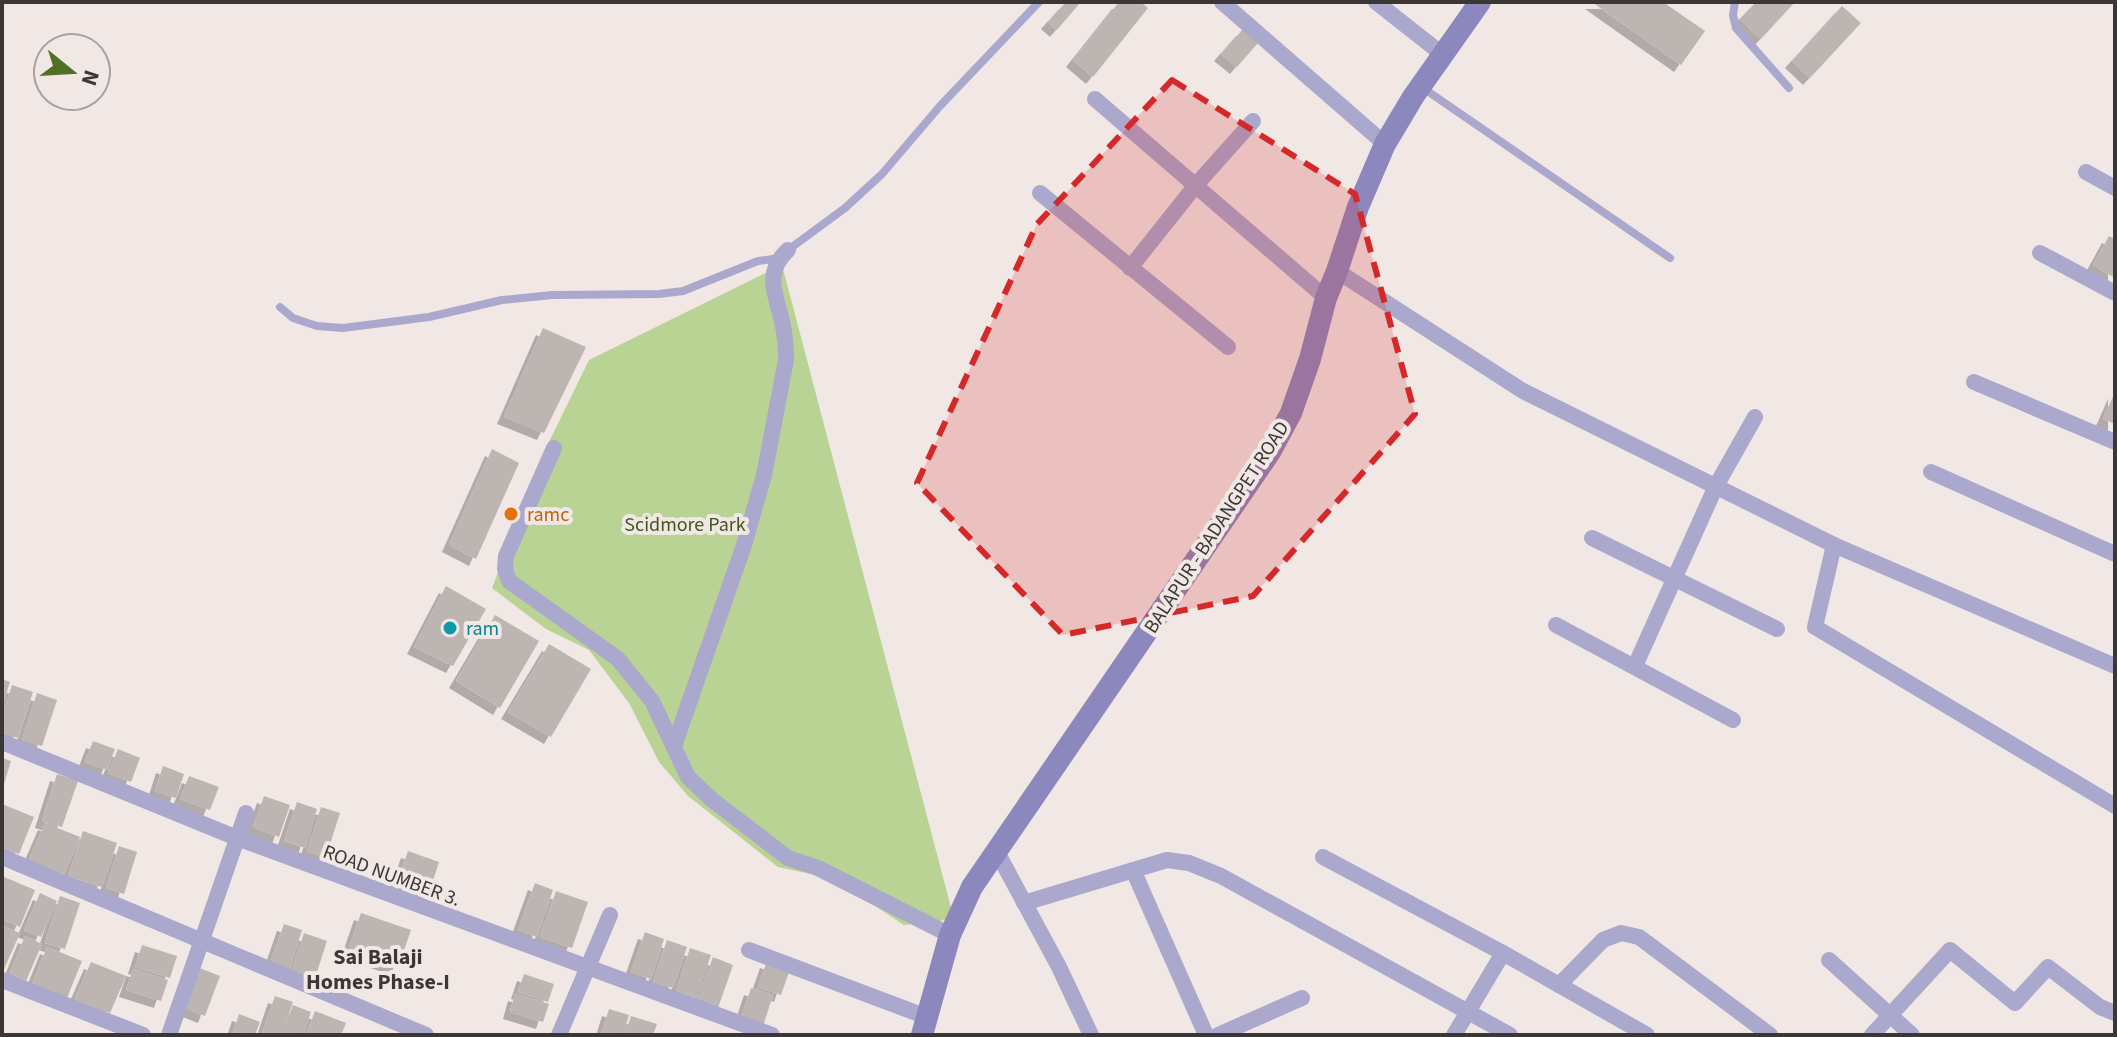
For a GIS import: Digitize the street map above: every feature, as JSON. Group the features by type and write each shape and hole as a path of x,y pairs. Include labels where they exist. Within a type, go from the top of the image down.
{"street":[{"path":"1222,2 1385,144"},
{"path":"1376,2 1442,54"},
{"name":"BALAPUR - BADANGPET ROAD","path":"924,1026 950,935 972,887 1270,452 1291,413 1310,359 1326,298 1358,207 1385,144 1420,86 1480,2"},
{"path":"1095,99 1326,298"},
{"path":"1130,268 1196,185 1253,121"},
{"path":"2086,172 2115,188"},
{"path":"1040,193 1228,347"},
{"path":"2040,253 2115,293"},
{"path":"674,746 744,545 764,475 786,360 781,317 773,293 774,274 784,254"},
{"path":"1337,271 1523,391 1834,545 2115,666"},
{"path":"1974,382 2115,442"},
{"path":"1635,666 1716,486 1755,417"},
{"path":"554,448 506,556 505,569 509,581 618,659 652,701 688,777 711,799 788,858 818,868 950,935"},
{"path":"1931,472 2115,554"},
{"path":"1592,538 1777,629"},
{"path":"1834,545 1815,627 2115,806"},
{"path":"1556,625 1733,720"},
{"name":"ROAD NUMBER 3.","path":"2,742 237,838 772,1035"},
{"path":"169,1035 246,813"},
{"path":"997,852 1091,1035"},
{"path":"2,857 426,1035"},
{"path":"1323,857 1503,953 1647,1035"},
{"path":"1024,903 1167,860 1189,863 1221,876 1510,1035"},
{"path":"1133,870 1206,1035"},
{"path":"559,1035 610,915"},
{"path":"1559,985 1603,940 1621,933 1639,937 1770,1035"},
{"path":"749,950 924,1026"},
{"path":"1872,1035 1950,950 2015,1003 2048,967 2100,1007 2115,1013"},
{"path":"1454,1035 1503,953"},
{"path":"1829,960 1912,1035"},
{"path":"2,980 143,1035"},
{"path":"1218,1035 1302,998"}],"lane":[{"path":"280,307 293,318 317,326 343,328 429,317 515,298 683,291 784,254 845,208 882,174 940,106 1039,2"},
{"path":"1735,2 1733,15 1736,28 1789,88"},
{"path":"1420,86 1670,258"}],"highlighted area":[{"path":"1172,80 1355,194 1415,414 1253,596 1063,635 917,483 1037,224"}],"green space":[{"name":"Scidmore Park","path":"782,265 954,919 904,925 834,879 778,867 688,796 659,762 629,703 589,650 546,629 492,588 546,448 589,360"}],"building":[{"path":"1066,2 1080,3 1057,30 1048,22"},
{"path":"1119,2 1141,2 1148,8 1093,77 1073,60"},
{"path":"1592,2 1663,2 1705,31 1681,65"},
{"path":"1756,2 1795,2 1761,39 1740,19"},
{"path":"1842,6 1861,23 1810,78 1792,61"},
{"path":"1243,29 1258,43 1237,67 1221,54"},
{"path":"2109,236 2115,239 2115,278 2093,265"},
{"path":"543,328 586,347 544,433 504,417"},
{"path":"2115,392 2115,424 2103,419"},
{"path":"492,449 519,463 476,559 449,545"},
{"name":"ram","path":"446,586 486,609 453,666 414,647"},
{"path":"495,615 539,641 500,708 456,681"},
{"path":"549,644 591,669 551,737 508,712"},
{"path":"2,679 10,682 3,704 2,703"},
{"path":"12,685 33,692 18,738 2,733 2,717"},
{"path":"37,693 57,700 42,746 22,740"},
{"path":"93,741 115,749 107,770 85,762"},
{"path":"118,749 140,758 131,782 108,773"},
{"path":"2,758 11,761 3,787 2,787"},
{"path":"163,766 184,774 176,798 155,791"},
{"path":"57,774 78,781 62,827 42,821"},
{"path":"189,776 219,787 210,810 180,799"},
{"path":"264,796 290,805 279,837 253,827"},
{"path":"297,802 317,809 305,848 284,841"},
{"path":"2,804 34,817 19,854 2,847"},
{"path":"321,807 340,813 326,857 307,851"},
{"path":"45,823 80,837 64,874 29,860"},
{"path":"83,831 117,843 102,887 68,876"},
{"path":"119,846 137,852 124,894 106,888"},
{"path":"408,851 439,862 428,896 396,885"},
{"path":"2,876 35,890 20,927 2,919"},
{"path":"535,883 553,890 537,937 518,930"},
{"path":"556,891 588,902 572,948 540,937"},
{"path":"40,893 57,901 41,937 24,930"},
{"path":"60,896 80,903 65,949 45,943"},
{"path":"361,913 411,930 398,968 348,951"},
{"path":"284,924 302,930 288,974 269,967"},
{"path":"2,926 20,933 2,974"},
{"path":"645,932 664,939 651,979 631,972"},
{"path":"304,933 327,941 314,981 291,973"},
{"path":"25,936 42,944 26,981 10,973"},
{"path":"667,940 687,947 673,988 653,982"},
{"path":"142,945 177,956 170,978 135,967"},
{"path":"47,947 82,961 67,998 32,984"},
{"path":"690,948 711,955 696,998 676,991"},
{"path":"713,957 733,965 718,1008 697,1001"},
{"path":"767,961 790,969 781,995 758,987"},
{"path":"91,962 126,976 110,1013 75,999"},
{"path":"197,967 220,976 205,1016 182,1007"},
{"path":"133,969 168,980 161,1001 126,990"},
{"path":"524,974 554,984 548,1002 518,992"},
{"path":"751,988 773,995 763,1026 741,1018"},
{"path":"515,994 549,1004 543,1022 510,1012"},
{"path":"275,996 293,1002 283,1030 293,1005 311,1012 303,1035 262,1034"},
{"path":"609,1009 629,1015 623,1035 601,1035"},
{"path":"315,1011 346,1023 341,1035 306,1035"},
{"path":"239,1014 260,1022 255,1035 232,1035"},
{"path":"631,1016 657,1024 653,1035 625,1035"}],"place":[{"name":"ramc","path":"511,514"},
{"name":"ram","path":"450,628"}],"district":[{"name":"Sai Balaji Homes Phase-I","path":"378,968"}]}
